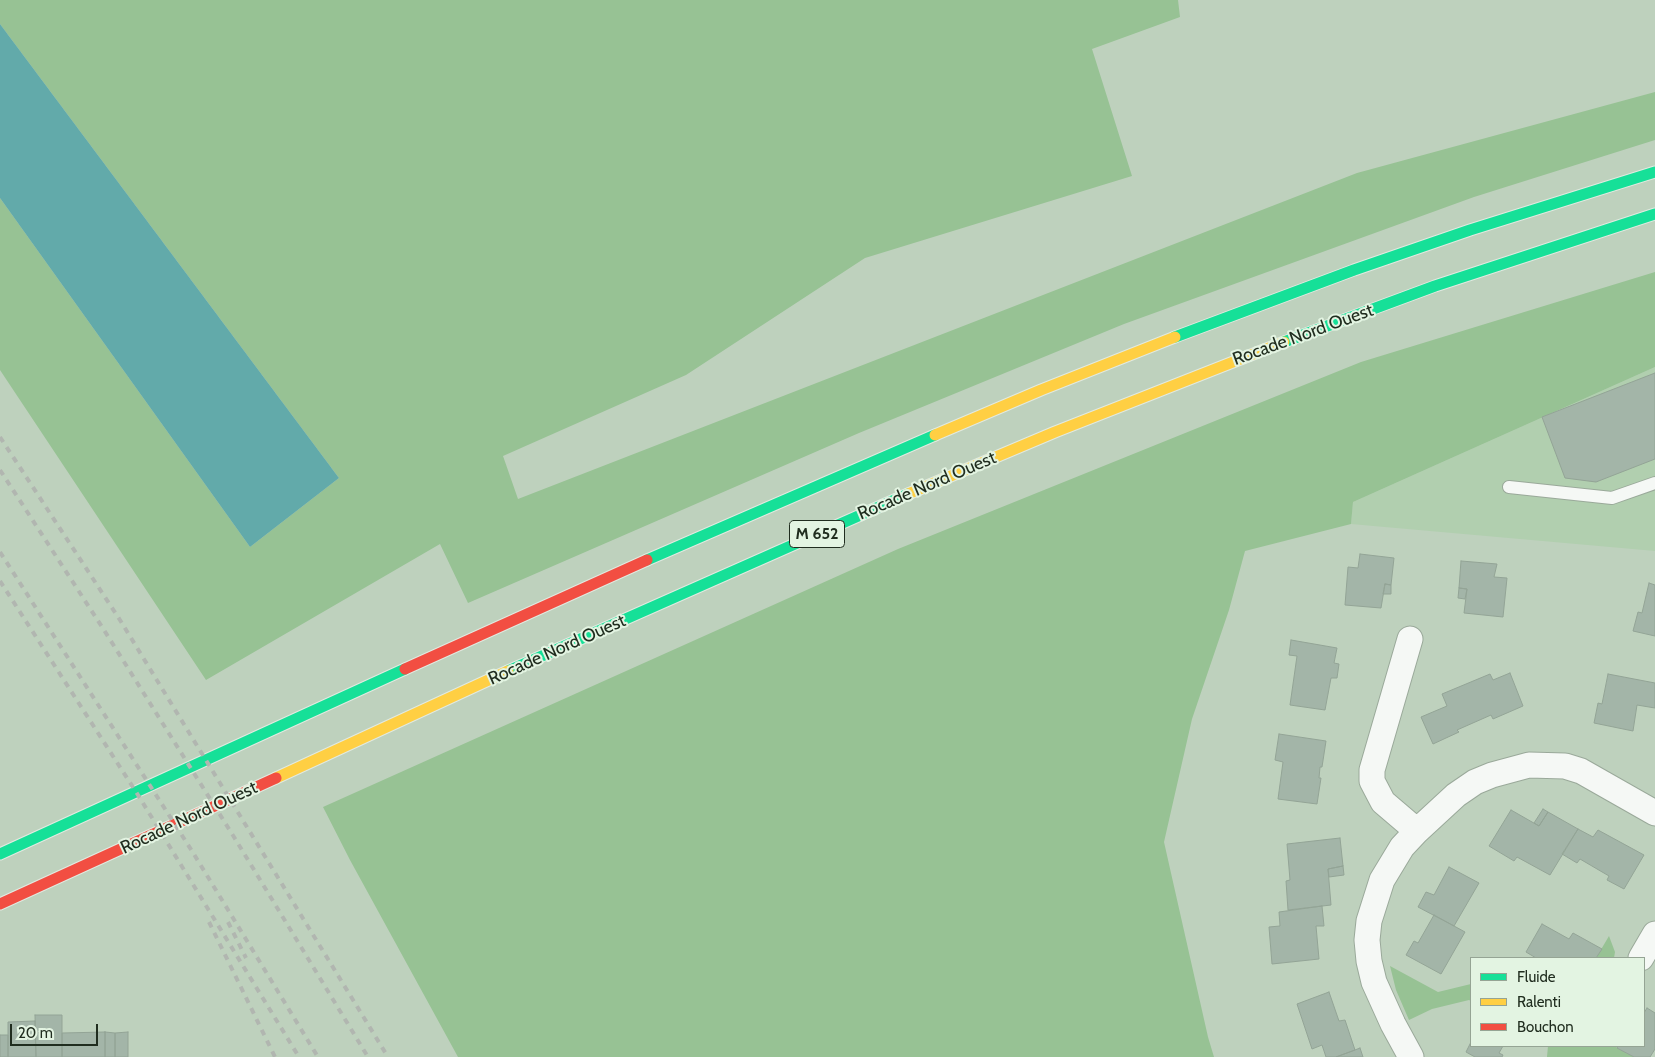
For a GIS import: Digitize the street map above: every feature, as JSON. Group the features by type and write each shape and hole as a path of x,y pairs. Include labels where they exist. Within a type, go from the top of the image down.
{"highway":[{"name":"M 652","path":"0,854 626,570 1041,390 1202,326 1354,270 1470,230 1655,172"},
{"name":"Rocade Nord Ouest","path":"0,904 599,630 849,519 1064,428 1258,351 1426,289 1655,214"}],"street":[{"path":"1410,639 1372,770 1372,781 1383,802 1417,831"},
{"path":"1411,1057 1389,1016 1374,982 1368,961 1367,940 1369,921 1382,880 1402,847 1417,831 1456,795 1475,782 1501,772 1529,766 1565,766 1581,771 1655,813"},
{"path":"1642,957 1655,934"}],"lane":[{"path":"1510,487 1612,498 1655,483"}],"shaded area":[{"path":"0,0 1178,0 1180,17 1092,49 1132,176 865,258 686,375 503,456 518,499 1357,173 1655,92 1655,140 1474,197 1124,324 859,433 468,603 440,544 206,680 0,370 0,198 250,547 339,478 0,24"},
{"path":"1655,272 1655,367 1353,502 1351,524 1245,551 1229,610 1192,719 1164,842 1214,1057 458,1057 323,807 898,549 1361,362"},
{"path":"1655,367 1655,551 1351,524 1353,502"},
{"path":"1609,936 1615,952 1614,957 1597,957"},
{"path":"1390,966 1438,992 1470,984 1470,1000 1432,1009 1409,1020 1396,990"},
{"path":"1548,1047 1616,1047 1634,1057 1547,1057"}],"water":[{"path":"0,24 339,478 250,547 0,198"}],"building":[{"path":"1655,373 1655,459 1596,482 1565,478 1542,417"},
{"path":"1360,554 1394,558 1391,585 1385,584 1381,608 1345,605 1348,567 1358,568"},
{"path":"1461,561 1497,564 1494,577 1507,578 1503,617 1464,613 1467,589 1459,588"},
{"path":"1649,583 1655,585 1655,636 1633,631 1638,612 1642,613"},
{"path":"1385,584 1391,585 1391,594 1383,594"},
{"path":"1459,588 1467,589 1465,599 1458,598"},
{"path":"1291,640 1337,648 1334,663 1339,664 1337,678 1331,678 1325,710 1290,705 1297,656 1289,655"},
{"path":"1510,673 1523,706 1493,719 1491,715 1457,730 1459,732 1433,744 1421,717 1447,706 1442,694 1490,674 1493,680"},
{"path":"1608,674 1655,683 1655,708 1637,705 1633,731 1594,723 1598,703 1602,704"},
{"path":"1279,734 1326,741 1322,767 1320,767 1319,778 1321,778 1317,804 1278,799 1283,762 1275,760"},
{"path":"1543,809 1548,812 1539,826 1534,823"},
{"path":"1511,810 1539,826 1548,812 1578,829 1550,875 1517,857 1514,861 1489,846"},
{"path":"1578,829 1593,837 1598,830 1644,855 1624,889 1607,880 1609,876 1580,859 1577,863 1562,854"},
{"path":"1340,838 1343,866 1328,869 1331,905 1288,910 1286,881 1290,880 1287,844"},
{"path":"1343,866 1344,875 1329,877 1328,869"},
{"path":"1449,867 1479,883 1454,926 1418,907 1426,892 1434,895"},
{"path":"1322,906 1324,926 1316,926 1319,959 1272,964 1269,927 1280,926 1279,912"},
{"path":"1434,915 1465,932 1441,974 1406,955 1414,941 1418,943"},
{"path":"1542,924 1569,939 1573,933 1602,949 1597,957 1534,957 1526,952"},
{"path":"1329,992 1339,1021 1345,1020 1355,1050 1336,1057 1326,1057 1322,1045 1312,1049 1297,1004"},
{"path":"1647,1008 1655,1013 1655,1049 1650,1057 1634,1057 1617,1048 1645,1047 1645,1011"},
{"path":"35,1015 62,1015 62,1057 36,1057"},
{"path":"35,1021 36,1057 8,1057 8,1022"},
{"path":"105,1032 115,1033 115,1057 105,1057"},
{"path":"105,1032 105,1057 62,1057 62,1033"},
{"path":"128,1032 128,1057 115,1057 115,1033"},
{"path":"0,1035 8,1035 8,1057 0,1057"},
{"path":"1470,1044 1470,1047 1502,1047 1499,1053 1503,1055 1502,1057 1475,1057 1466,1052"},
{"path":"1360,1048 1363,1057 1336,1057 1355,1050"}],"railway":[{"path":"0,437 120,620 388,1057"},
{"path":"0,470 104,630 234,837 368,1057"},
{"path":"0,552 192,851 318,1057"},
{"path":"0,581 138,795 299,1057"},
{"path":"209,922 275,1057"},
{"path":"228,922 246,958"}],"traffic: fast":[{"path":"1175,337 1354,270 1470,230 1655,172"},
{"path":"1284,342 1435,286 1655,214"},
{"path":"647,560 935,435"},
{"path":"508,671 908,494"},
{"path":"0,854 405,669"}],"traffic: slow":[{"path":"935,435 1041,390 1175,337"},
{"path":"908,494 1055,432 1284,342"},
{"path":"276,778 508,671"}],"traffic: jam":[{"path":"405,669 647,560"},
{"path":"0,904 276,778"}]}
